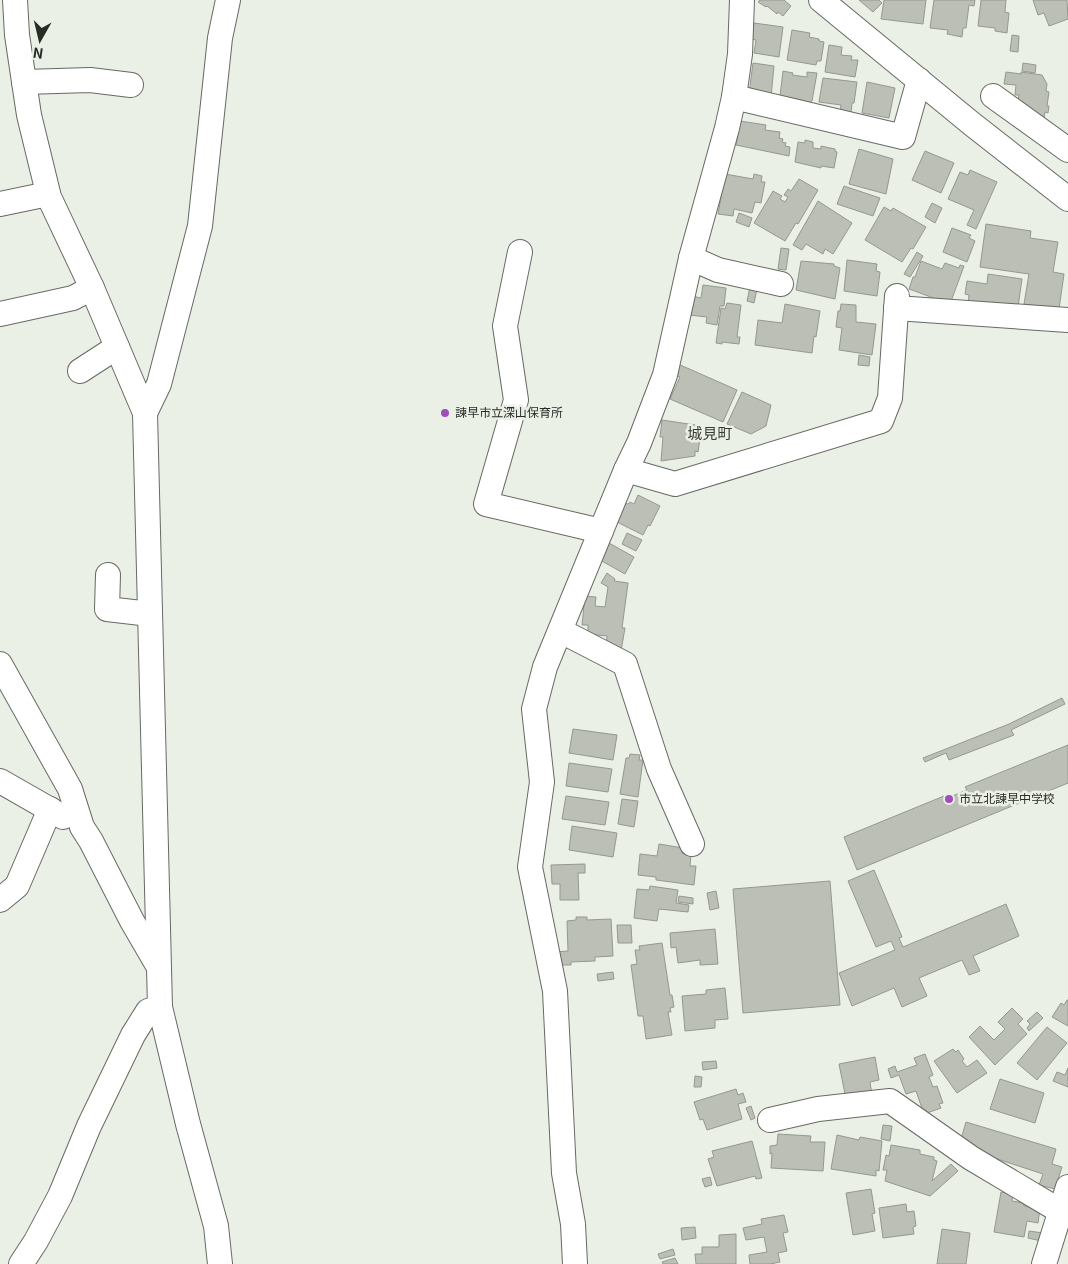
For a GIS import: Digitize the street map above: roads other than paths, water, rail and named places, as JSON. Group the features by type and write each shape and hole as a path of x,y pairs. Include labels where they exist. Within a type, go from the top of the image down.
{"street":[{"path":"15,0 17,35 29,115 48,194 92,288 145,413 160,1007 188,1124 216,1226 220,1264"},
{"path":"145,413 159,384 200,226 220,38 228,0"},
{"path":"575,1264 573,1224 564,1173 555,991 530,867 542,782 534,709 545,667 626,470 639,443 665,375 691,258 734,97 740,54 742,0"},
{"path":"820,0 1068,199"},
{"path":"24,82 90,80 131,85"},
{"path":"734,97 903,137 919,80"},
{"path":"993,96 1068,150"},
{"path":"0,204 48,194"},
{"path":"520,252 505,326 516,400 486,504 601,531"},
{"path":"691,258 718,270 781,284"},
{"path":"0,314 73,298 92,288"},
{"path":"626,470 675,484 881,421 890,398 896,302 1068,320"},
{"path":"80,371 117,347"},
{"path":"108,575 107,608 150,614"},
{"path":"560,631 625,664 659,768 692,844"},
{"path":"0,664 70,789 82,827 158,966"},
{"path":"0,781 82,827"},
{"path":"0,900 17,886 50,809"},
{"path":"21,1264 36,1242 60,1196 89,1126 133,1035 148,1011 160,1007"},
{"path":"770,1120 818,1109 890,1101 971,1158 1060,1212"},
{"path":"1044,1264 1068,1187"}],"place":[{"name":"諫早市立深山保育所","path":"445,413"},
{"name":"市立北諫早中学校","path":"949,799"}],"district":[{"name":"城見町","path":"710,434"}]}
